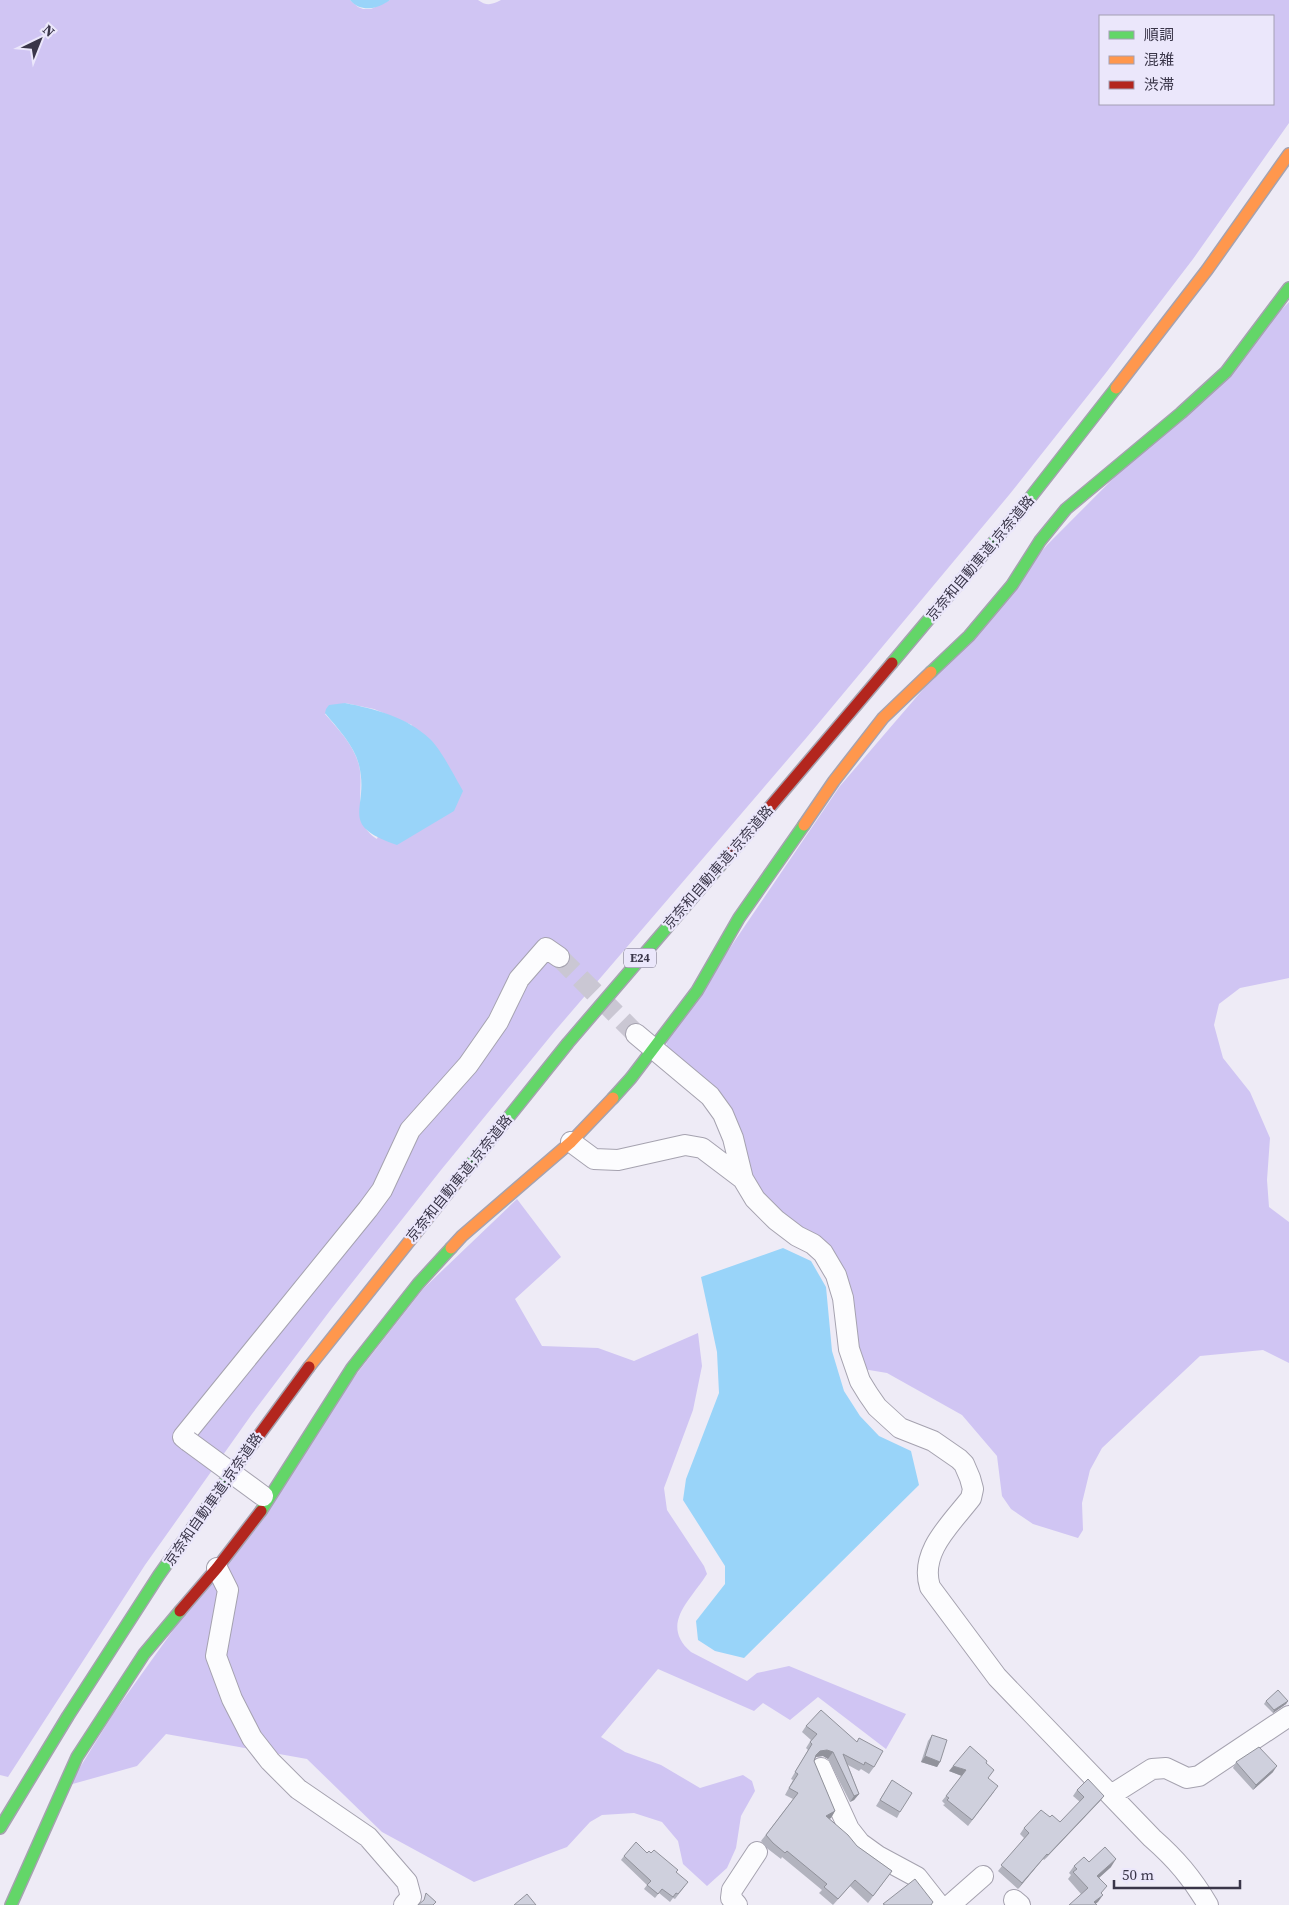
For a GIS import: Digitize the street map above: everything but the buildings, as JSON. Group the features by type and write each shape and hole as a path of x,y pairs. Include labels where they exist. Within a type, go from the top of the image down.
{"main road":[{"name":"京奈和自動車道;京奈道路","path":"0,1828 68,1716 159,1576 266,1424 352,1311 568,1043 833,734 1023,507 1207,270 1289,154"},
{"path":"1184,318 1289,172"},
{"path":"11,1905 77,1757 144,1654 217,1568 266,1499 352,1368 418,1284 462,1236 571,1142 631,1078 696,991 740,918 834,781 883,718 969,636 1012,585 1040,541 1066,509 1181,413 1226,372 1289,288"},
{"name":"京奈和自動車道;京奈道路","path":"347,1338 480,1165 914,655 1045,498"},
{"name":"京奈和自動車道;京奈道路","path":"239,1491 251,1475"},
{"name":"京奈和自動車道;京奈道路","path":"25,1786 76,1726"}],"street":[{"path":"266,1499 183,1437 382,1190 410,1130 468,1065 498,1022 519,979 546,948 559,957"},
{"path":"636,1034 710,1096 723,1114 733,1138 743,1179 755,1199 776,1220 797,1236 813,1244 831,1265 840,1286 848,1349 860,1381 877,1407 900,1428 933,1441 964,1464 973,1489 971,1498 931,1552 927,1568 930,1588 997,1677 1111,1796 1172,1855 1193,1880 1208,1905"},
{"path":"571,1142 594,1159 618,1160 685,1145 702,1148 743,1179"},
{"path":"217,1568 228,1590 216,1656 232,1699 252,1738 270,1761 298,1789 368,1837 407,1882 411,1897 404,1905"},
{"path":"1111,1796 1152,1770 1166,1768 1187,1778 1198,1776 1289,1716"},
{"path":"822,1768 849,1829 860,1843 878,1856 917,1877 939,1905"},
{"path":"737,1905 731,1898 732,1890 757,1852"},
{"path":"950,1905 983,1876"}],"shaded area":[{"path":"0,0 350,0 358,7 371,9 390,0 478,0 489,4 501,0 1289,0 1289,123 1193,259 1009,495 807,737 554,1032 441,1170 332,1308 252,1414 145,1565 8,1777 0,1775","holes":["345,703 374,709 412,725 377,839 369,832 361,815 360,775 356,757 345,737 325,714"]},
{"path":"1289,302 1289,978 1240,988 1219,1004 1214,1025 1223,1058 1250,1092 1270,1138 1267,1180 1269,1207 1289,1222 1289,1363 1263,1350 1200,1356 1102,1448 1090,1470 1082,1503 1083,1530 1078,1538 1033,1524 1011,1509 1002,1496 997,1456 962,1415 887,1373 863,1369 856,1347 850,1297 801,1229 761,1194 750,1176 746,1162 669,1053 666,1042 840,786 1047,545"},
{"path":"517,1199 561,1257 515,1299 542,1346 598,1348 634,1361 698,1333 702,1366 693,1410 664,1488 667,1510 704,1566 707,1574 681,1612 678,1632 682,1642 691,1652 747,1681 757,1673 789,1666 906,1714 886,1749 818,1697 790,1720 763,1703 754,1711 658,1669 601,1737 625,1752 661,1765 700,1788 743,1775 752,1781 755,1791 741,1816 736,1848 727,1868 707,1886 683,1864 678,1841 662,1822 634,1813 602,1815 590,1822 567,1847 474,1882 382,1832 307,1759 166,1734 137,1766 69,1785 113,1714 358,1372 423,1289"}],"water":[{"path":"350,0 390,0 380,6 364,8 359,7"},
{"path":"345,703 390,715 421,731 430,739 443,756 463,791 454,811 397,845 367,830 361,822 359,814 361,780 357,758 345,738 325,713 329,705"},
{"path":"783,1248 811,1261 826,1287 832,1351 844,1391 860,1416 879,1436 911,1451 919,1485 744,1658 715,1651 698,1640 696,1621 725,1584 725,1566 683,1500 686,1479 719,1393 717,1352 701,1277"}],"tunnel":[{"path":"559,957 636,1034"}],"traffic: fast":[{"path":"931,672 969,636 1012,585 1040,541 1066,509 1181,413 1226,372 1289,288"},
{"path":"892,663 1023,507 1116,388"},
{"path":"613,1098 631,1078 697,991 739,918 804,825"},
{"path":"463,1174 568,1043 725,860"},
{"path":"261,1511 352,1368 418,1284 451,1248"},
{"path":"0,1828 68,1716 159,1575 232,1472"},
{"path":"11,1905 77,1757 144,1654 180,1611"}],"traffic: slow":[{"path":"1116,388 1207,270 1289,154"},
{"path":"804,825 834,781 883,718 931,672"},
{"path":"451,1248 462,1236 571,1142 613,1098"},
{"path":"309,1367 463,1174"}],"traffic: jam":[{"path":"725,860 892,663"},
{"path":"232,1472 309,1367"},
{"path":"180,1611 217,1568 261,1511"}]}
